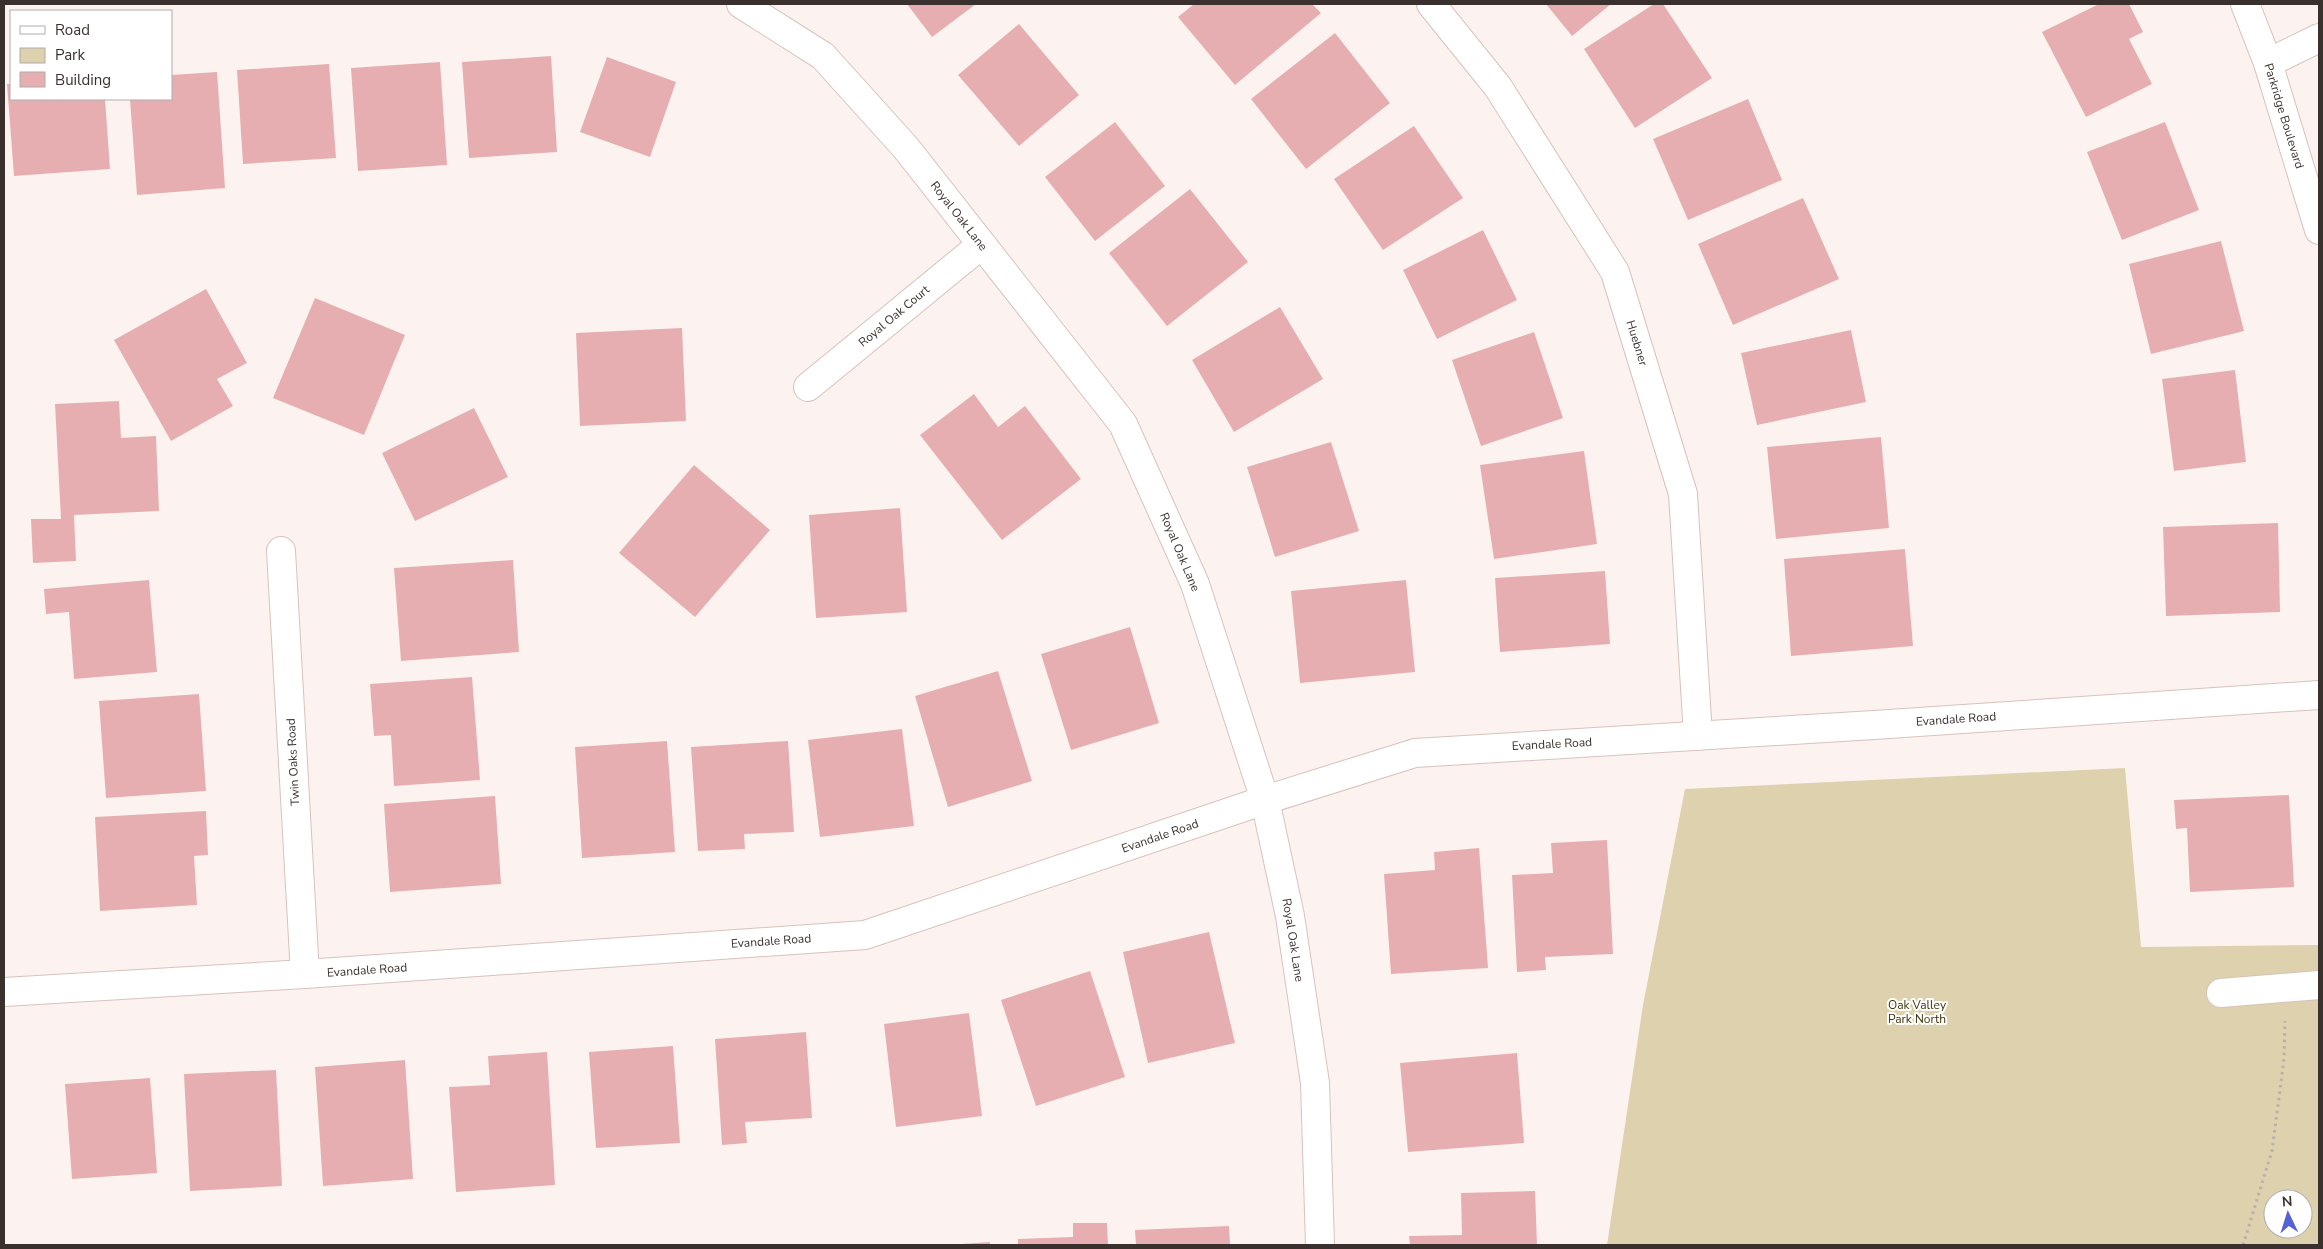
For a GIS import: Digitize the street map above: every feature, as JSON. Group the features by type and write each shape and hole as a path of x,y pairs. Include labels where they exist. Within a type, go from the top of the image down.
{"street":[{"name":"Royal Oak Lane","path":"742,4 823,56 906,148 1123,424 1194,584 1265,800 1290,916 1315,1083 1320,1245"},
{"name":"Huebner","path":"1432,4 1498,87 1615,272 1683,494 1698,736"},
{"name":"Parkridge Boulevard","path":"2245,4 2268,63 2319,230"},
{"path":"2268,63 2319,38"},
{"name":"Royal Oak Court","path":"808,387 981,244"},
{"name":"Twin Oaks Road","path":"281,550 305,974"},
{"name":"Evandale Road","path":"4,992 305,974 865,935 1265,800 1415,753 2319,694"},
{"path":"2221,993 2319,985"}],"path":[{"path":"2243,1245 2272,1151 2284,1059 2286,988"}],"green space":[{"name":"Oak Valley Park North","path":"2125,768 2141,947 2319,945 2319,1245 1607,1245 1643,1005 1685,789"}],"building":[{"path":"907,4 976,4 932,37"},
{"path":"1194,4 1312,4 1321,13 1235,85 1178,17"},
{"path":"1546,4 1611,4 1572,36"},
{"path":"1654,4 1663,4 1712,78 1635,128 1584,49"},
{"path":"2099,4 2129,4 2143,32 2129,39 2152,84 2086,117 2042,32"},
{"path":"1019,24 1079,95 1019,146 958,75"},
{"path":"1335,33 1390,103 1306,169 1251,99"},
{"path":"551,56 557,152 469,158 462,62"},
{"path":"607,57 676,82 650,157 580,132"},
{"path":"440,62 447,165 358,171 351,68"},
{"path":"329,64 336,158 243,164 237,70"},
{"path":"217,72 225,188 137,195 130,100 172,100 172,75"},
{"path":"7,84 10,84 10,100 105,100 110,169 14,176"},
{"path":"1748,99 1782,180 1688,220 1653,139"},
{"path":"1115,122 1165,186 1095,241 1045,177"},
{"path":"2165,122 2199,210 2122,240 2087,152"},
{"path":"1414,126 1463,198 1383,250 1334,179"},
{"path":"1190,189 1248,262 1167,326 1109,253"},
{"path":"1803,198 1839,279 1733,325 1698,244"},
{"path":"1483,230 1517,300 1437,339 1403,270"},
{"path":"2221,241 2244,331 2151,354 2129,264"},
{"path":"206,289 247,363 217,379 233,406 171,441 114,340"},
{"path":"315,298 405,335 364,435 273,398"},
{"path":"1280,307 1323,379 1234,432 1192,360"},
{"path":"682,328 686,421 580,426 576,333"},
{"path":"1851,330 1866,402 1757,425 1741,353"},
{"path":"1534,332 1563,418 1481,446 1452,360"},
{"path":"2235,370 2246,462 2174,471 2162,379"},
{"path":"974,394 998,427 1025,406 1081,479 1002,540 920,435"},
{"path":"119,401 121,438 156,436 159,511 74,515 76,561 33,563 31,519 61,519 55,404"},
{"path":"474,408 508,477 415,521 382,453"},
{"path":"1881,437 1889,528 1776,539 1767,447"},
{"path":"1331,442 1359,531 1275,557 1247,467"},
{"path":"1584,451 1597,544 1494,559 1480,465"},
{"path":"694,465 770,530 695,617 619,553"},
{"path":"900,508 907,612 816,618 809,515"},
{"path":"2278,523 2280,612 2166,616 2163,527"},
{"path":"1905,549 1913,646 1791,656 1784,559"},
{"path":"513,560 519,652 401,661 394,568"},
{"path":"1605,571 1610,644 1500,652 1495,578"},
{"path":"149,580 157,672 74,679 69,612 46,614 44,589"},
{"path":"1406,580 1415,672 1300,683 1291,591"},
{"path":"1130,627 1159,723 1071,750 1041,654"},
{"path":"998,671 1032,781 948,807 915,696"},
{"path":"472,677 480,780 394,786 391,735 374,736 370,684"},
{"path":"199,694 206,791 106,798 99,701"},
{"path":"902,729 914,826 820,837 808,740"},
{"path":"667,741 675,852 582,858 575,747"},
{"path":"788,741 794,832 744,834 745,849 698,851 691,747"},
{"path":"2289,795 2294,887 2190,892 2187,828 2176,829 2174,800"},
{"path":"495,796 501,884 390,892 384,804"},
{"path":"206,811 208,855 194,856 197,905 100,911 95,817"},
{"path":"1607,840 1613,954 1545,957 1546,970 1517,972 1512,875 1553,873 1551,843"},
{"path":"1479,848 1488,968 1391,974 1384,874 1435,870 1434,852"},
{"path":"1209,932 1235,1043 1148,1063 1123,952"},
{"path":"1090,971 1125,1077 1036,1106 1001,1000"},
{"path":"969,1013 982,1116 896,1127 884,1024"},
{"path":"806,1032 812,1118 745,1122 747,1143 722,1145 715,1039"},
{"path":"673,1046 680,1143 596,1148 589,1052"},
{"path":"547,1052 555,1185 456,1192 449,1087 490,1085 488,1056"},
{"path":"1517,1053 1524,1143 1408,1152 1400,1063"},
{"path":"405,1060 413,1179 323,1186 315,1067"},
{"path":"276,1070 282,1186 190,1191 184,1074"},
{"path":"150,1078 157,1173 72,1179 65,1084"},
{"path":"1535,1191 1537,1245 1410,1245 1409,1236 1462,1235 1461,1193"},
{"path":"1073,1223 1107,1223 1108,1245 1018,1245 1018,1239 1073,1237"},
{"path":"1229,1226 1230,1245 1136,1245 1135,1230"},
{"path":"990,1242 990,1245 961,1245 961,1244"}]}
